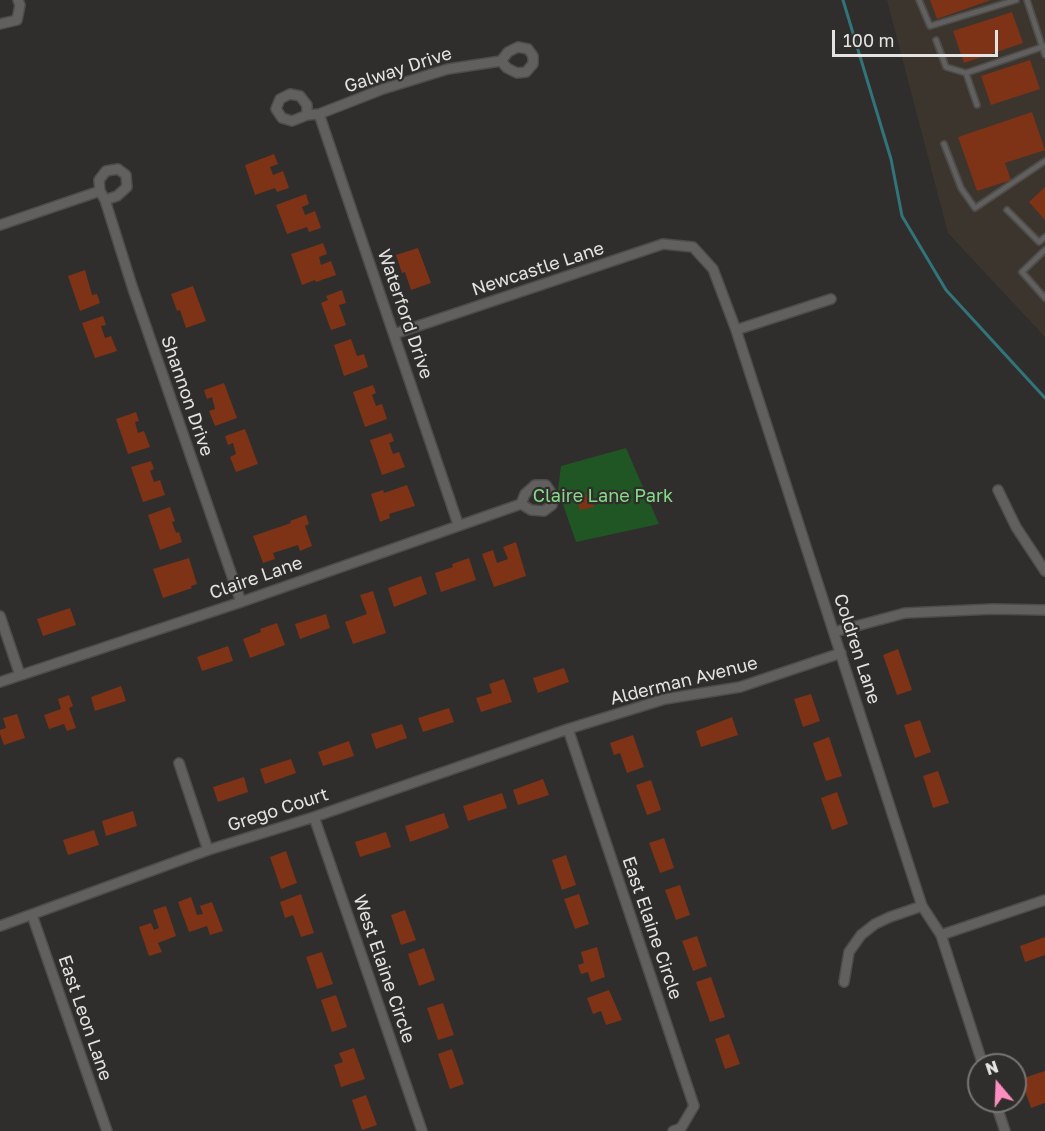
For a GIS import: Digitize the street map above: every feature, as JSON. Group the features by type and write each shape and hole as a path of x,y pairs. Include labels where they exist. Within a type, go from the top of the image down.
{"street":[{"path":"0,24 17,20 20,5 18,0"},
{"name":"Galway Drive","path":"307,114 319,114 448,69 501,61"},
{"name":"Waterford Drive","path":"319,114 458,524"},
{"name":"Shannon Drive","path":"0,225 103,195 240,602"},
{"name":"Newcastle Lane","path":"394,333 663,244 693,248"},
{"name":"Coldren Lane","path":"693,248 713,268 736,330 922,906 941,935 979,1053"},
{"path":"736,330 831,299"},
{"path":"998,490 1016,527 1045,571"},
{"name":"Claire Lane","path":"0,682 240,602 458,524 521,504"},
{"path":"834,632 905,613 993,609 1045,610"},
{"path":"0,616 20,675"},
{"name":"Alderman Avenue","path":"568,729 665,699 740,687 841,653"},
{"name":"Grego Court","path":"0,926 208,850 314,817 568,729"},
{"name":"East Elaine Circle","path":"568,729 694,1106 681,1128 673,1131"},
{"path":"179,763 208,850"},
{"name":"West Elaine Circle","path":"314,817 422,1131"},
{"path":"941,935 1045,900"},
{"path":"843,982 849,952 861,935 875,924 922,906"},
{"name":"East Leon Lane","path":"32,915 107,1131"},
{"path":"999,1113 1005,1131"}],"lane":[{"path":"919,0 930,26 1016,0"},
{"path":"1027,0 1044,46 1045,55"},
{"path":"936,40 946,67 966,73 1044,46"},
{"path":"966,73 977,105"},
{"path":"944,144 961,188 975,208 1045,161"},
{"path":"1007,210 1039,242 1045,237"},
{"path":"1045,251 1022,272 1045,298"}],"shaded area":[{"path":"887,0 1045,0 1045,337 948,233"}],"green space":[{"name":"Claire Lane Park","path":"626,448 659,524 576,542 558,490 561,466"}],"building":[{"path":"930,0 991,0 937,19"},
{"path":"1012,12 1023,43 964,63 953,31"},
{"path":"1030,60 1040,89 991,105 981,76"},
{"path":"1032,112 1045,150 1005,163 1011,180 977,191 958,137"},
{"path":"274,154 278,164 270,167 273,175 283,171 289,188 277,192 275,188 255,195 245,165"},
{"path":"1045,187 1045,220 1029,202"},
{"path":"306,194 309,204 302,207 305,215 315,211 321,228 309,232 307,227 287,234 276,205"},
{"path":"323,243 327,254 319,257 321,265 331,261 336,275 302,285 291,254"},
{"path":"418,248 431,283 411,290 396,255"},
{"path":"85,270 92,295 97,294 100,303 80,311 68,276"},
{"path":"193,286 206,321 186,328 171,294"},
{"path":"342,290 346,303 339,305 346,325 331,330 321,303 328,300 326,296"},
{"path":"103,316 106,325 101,326 105,338 111,336 117,351 95,358 82,323"},
{"path":"351,339 357,356 364,354 368,367 344,376 334,345"},
{"path":"224,383 237,418 215,426 209,411 215,409 212,397 207,399 204,390"},
{"path":"373,385 376,393 372,395 376,406 382,404 387,419 365,427 353,392"},
{"path":"136,412 139,421 135,422 138,433 144,431 150,447 128,454 116,419"},
{"path":"245,429 258,464 236,472 230,457 236,454 233,443 228,445 225,436"},
{"path":"391,433 394,441 389,443 393,454 399,452 405,467 382,475 370,440"},
{"path":"151,461 154,469 150,471 154,482 160,480 165,495 143,502 131,467"},
{"path":"407,485 415,506 389,514 390,518 380,522 371,494 383,490 384,493"},
{"path":"590,494 594,507 580,510 576,497"},
{"path":"170,507 175,521 172,522 182,542 160,550 148,515"},
{"path":"306,515 309,524 305,526 312,546 300,551 298,545 273,553 275,559 263,563 253,536 291,523 290,521"},
{"path":"516,542 526,576 494,587 482,554 493,550 497,563 508,559 503,547"},
{"path":"189,558 197,584 163,598 153,569"},
{"path":"469,558 476,580 441,592 435,573"},
{"path":"421,576 427,594 394,607 388,588"},
{"path":"373,591 386,633 353,644 345,622 367,614 360,595"},
{"path":"70,608 76,625 43,636 37,619"},
{"path":"326,614 330,628 300,639 295,624"},
{"path":"277,623 285,645 250,658 243,639 261,632 260,629"},
{"path":"228,646 233,661 202,671 197,657"},
{"path":"898,649 912,690 897,695 883,655"},
{"path":"564,668 569,682 538,693 533,678"},
{"path":"504,679 512,702 481,712 476,698 492,693 489,684"},
{"path":"121,686 126,701 95,711 91,697"},
{"path":"811,694 820,721 803,727 794,699"},
{"path":"69,695 73,706 69,708 76,728 67,731 64,724 49,729 44,715 61,709 58,699"},
{"path":"449,708 454,722 423,732 418,718"},
{"path":"17,714 25,738 4,745 0,734 0,730 6,728 3,718"},
{"path":"732,717 738,735 701,747 696,731"},
{"path":"920,720 931,752 915,758 904,725"},
{"path":"402,724 407,738 376,749 371,734"},
{"path":"633,735 644,767 627,773 620,753 614,755 610,743"},
{"path":"829,737 842,776 826,781 813,743"},
{"path":"349,741 354,756 323,766 318,752"},
{"path":"291,759 296,773 265,784 260,769"},
{"path":"938,771 949,803 933,808 923,776"},
{"path":"244,777 248,792 218,802 213,787"},
{"path":"543,779 549,795 518,805 513,790"},
{"path":"651,780 661,810 647,815 636,785"},
{"path":"837,792 848,824 832,830 821,798"},
{"path":"502,793 507,808 468,821 463,806"},
{"path":"133,811 137,826 106,836 102,821"},
{"path":"444,813 449,828 410,842 405,826"},
{"path":"94,830 99,845 68,855 63,840"},
{"path":"386,832 391,847 360,857 355,842"},
{"path":"664,838 674,868 660,873 649,843"},
{"path":"286,851 297,883 281,889 270,857"},
{"path":"566,855 576,885 562,890 552,860"},
{"path":"680,885 690,915 676,920 665,890"},
{"path":"301,894 314,933 301,937 293,915 285,918 280,902"},
{"path":"579,894 589,924 575,929 564,899"},
{"path":"191,897 197,915 203,914 200,906 212,902 223,931 210,935 207,926 189,932 178,902"},
{"path":"166,906 176,936 158,943 162,952 149,956 139,927 151,923 154,930 159,928 153,910"},
{"path":"405,910 416,940 401,945 391,915"},
{"path":"697,936 707,966 693,971 682,941"},
{"path":"1045,937 1045,955 1025,962 1020,946"},
{"path":"597,947 605,977 591,982 588,972 581,974 578,965 584,963 581,952"},
{"path":"424,948 435,980 419,986 408,954"},
{"path":"322,952 333,984 317,989 306,957"},
{"path":"711,977 725,1017 710,1022 696,982"},
{"path":"609,990 622,1020 606,1025 601,1011 593,1014 587,998"},
{"path":"336,995 347,1027 332,1032 321,1000"},
{"path":"443,1003 454,1035 438,1040 427,1008"},
{"path":"729,1034 740,1064 725,1069 715,1039"},
{"path":"354,1048 365,1079 341,1087 334,1065 343,1062 339,1053"},
{"path":"452,1049 464,1084 450,1089 438,1054"},
{"path":"1045,1071 1045,1103 1031,1108 1027,1096 1027,1077"},
{"path":"366,1095 377,1125 362,1130 352,1100"}],"waterway":[{"path":"843,0 891,159 902,216 946,290 1045,398"}]}
